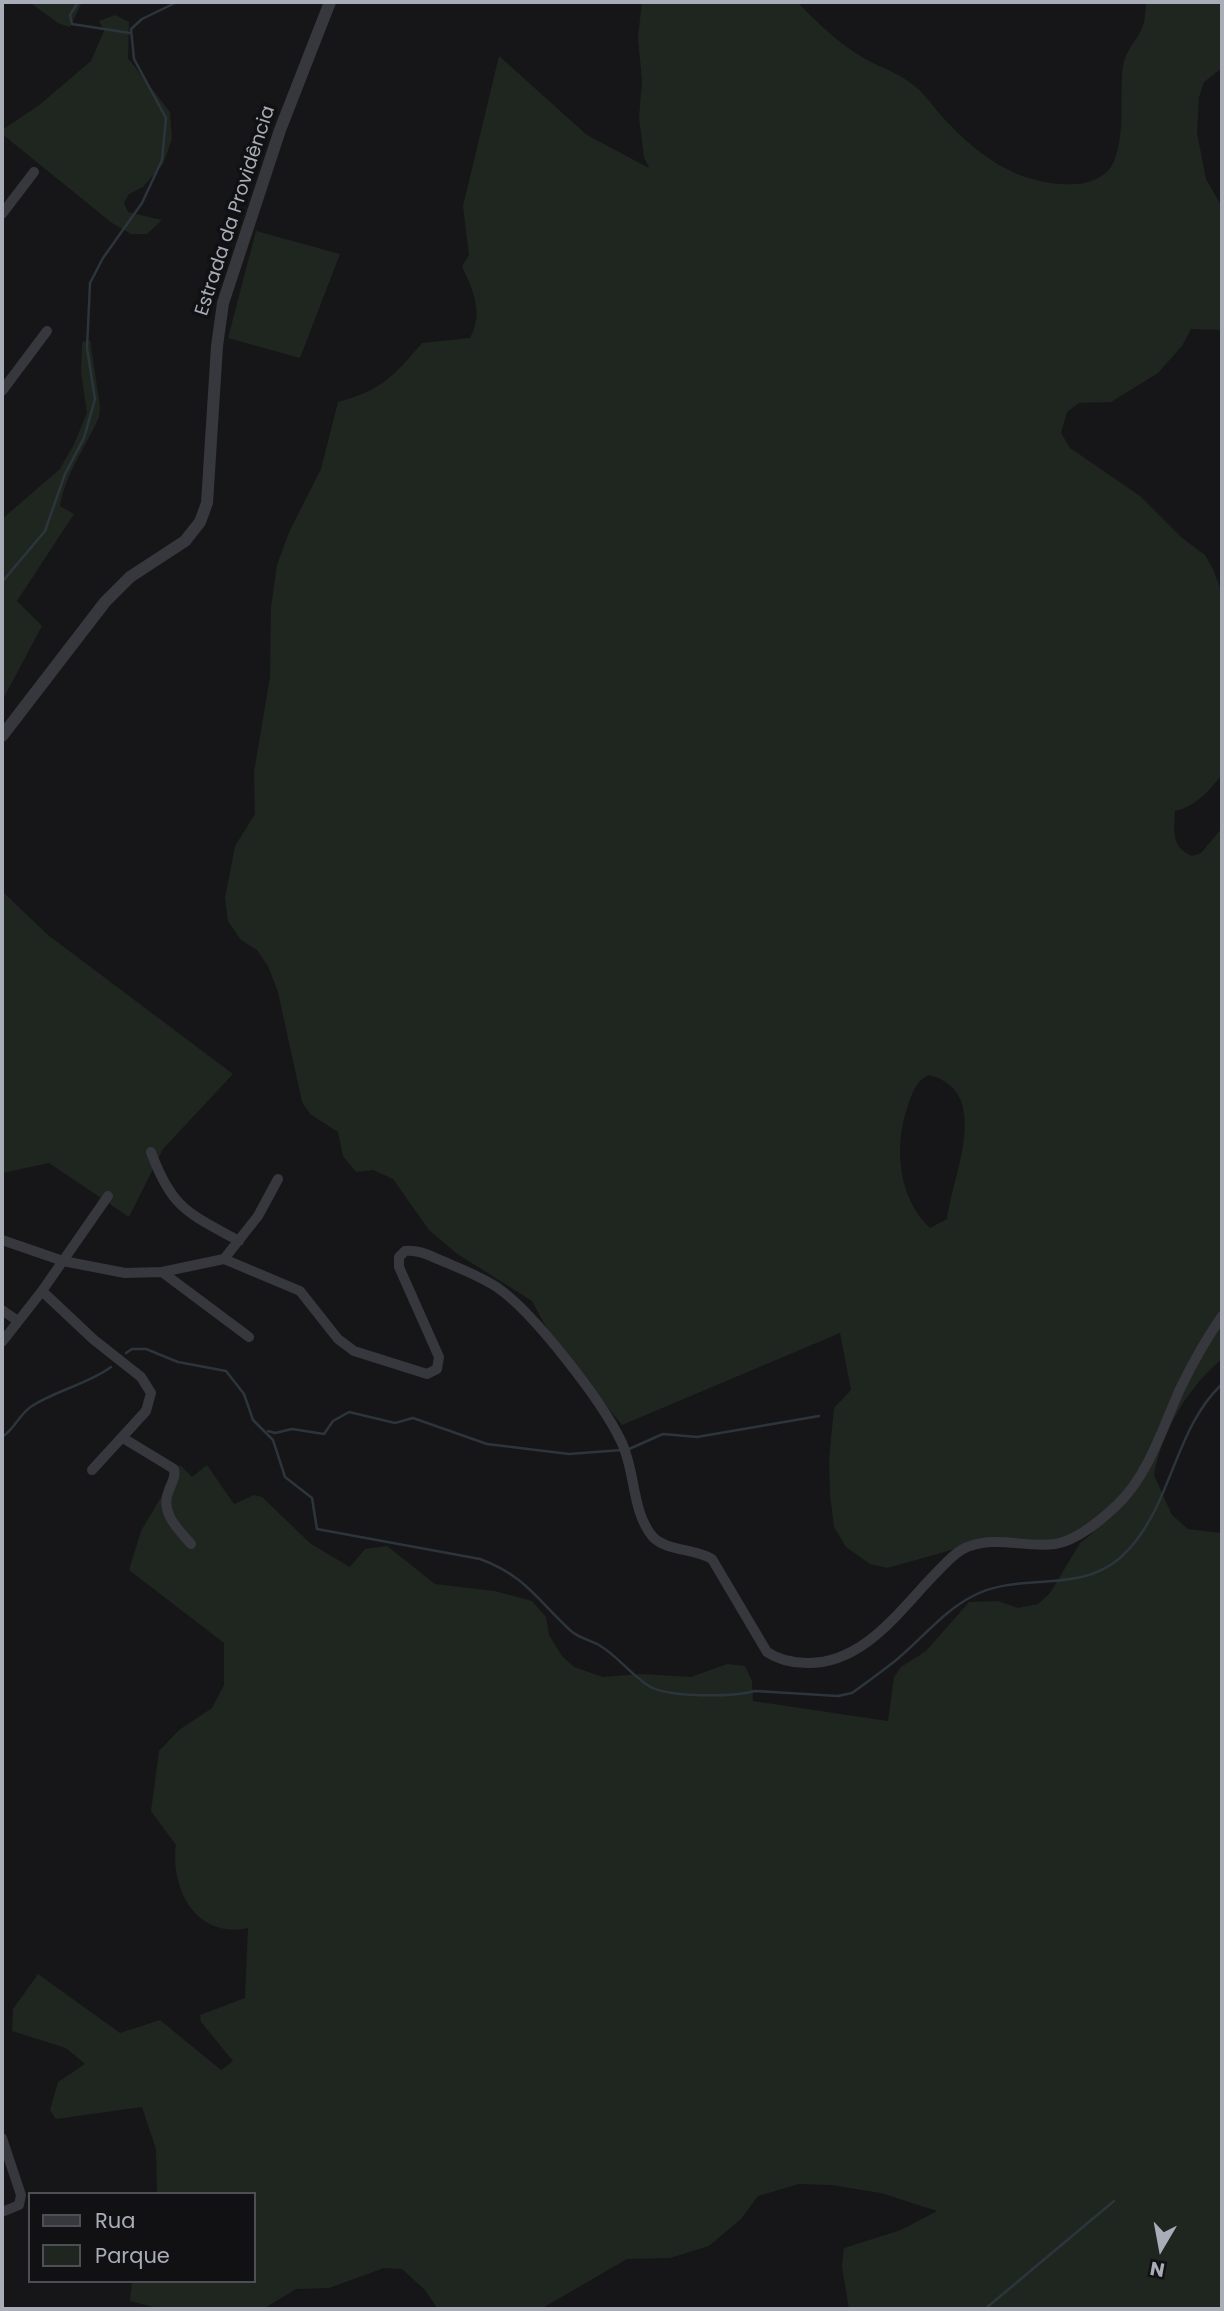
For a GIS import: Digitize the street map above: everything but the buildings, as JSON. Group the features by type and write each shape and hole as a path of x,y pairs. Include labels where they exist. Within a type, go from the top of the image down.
{"street":[{"name":"Estrada da Providência","path":"2,736 117,589 144,567 185,541 200,522 206,503 217,346 223,303 280,130 319,23 330,2"},
{"path":"2,214 34,172"},
{"path":"2,391 47,331"},
{"path":"151,1152 173,1200 197,1218 239,1241"},
{"path":"224,1259 262,1210 278,1179"},
{"path":"2,1342 108,1196"},
{"path":"2,1240 63,1261 125,1273 162,1272 224,1259 295,1287 345,1346 427,1374 437,1369 439,1357 399,1267 400,1255 417,1251 496,1287 528,1314 618,1435 633,1475 643,1521 653,1536 660,1542 712,1559 723,1572 767,1651 777,1658 796,1663 822,1663 849,1653 873,1638 952,1557 969,1546 993,1541 1056,1544 1094,1525 1118,1504 1145,1469 1181,1387 1222,1316"},
{"path":"162,1272 249,1338"},
{"path":"41,1291 146,1382 151,1398 141,1418 92,1470"},
{"path":"2,1310 18,1321"},
{"path":"123,1438 174,1469 175,1477 166,1498 166,1509 191,1544"},
{"path":"2,2137 21,2196 14,2209 2,2212"}],"green space":[{"path":"29,2 82,2 70,27 58,23"},
{"path":"642,2 797,2 841,43 917,88 962,137 991,160 1022,176 1039,181 1057,184 1087,183 1107,171 1118,150 1123,66 1126,55 1142,28 1146,2 1222,2 1222,68 1204,82 1199,97 1197,133 1206,179 1222,207 1222,330 1191,329 1182,346 1158,373 1111,402 1079,403 1067,412 1061,433 1070,448 1140,496 1181,537 1205,555 1222,593 1222,774 1202,797 1190,806 1175,811 1174,825 1177,843 1192,856 1201,853 1222,828 1222,1359 1198,1383 1178,1411 1163,1442 1154,1475 1172,1515 1188,1529 1222,1533 1222,2309 849,2309 842,2267 844,2248 901,2230 937,2211 881,2193 831,2185 799,2184 758,2196 741,2219 709,2246 670,2258 627,2259 541,2309 438,2309 425,2290 402,2269 384,2268 329,2288 296,2289 263,2309 161,2309 130,2301 132,2283 256,2283 256,2192 157,2192 156,2149 142,2107 56,2119 50,2110 58,2082 85,2064 66,2048 12,2031 13,2009 38,1974 120,2033 160,2020 221,2070 233,2061 201,2022 200,2015 245,1998 248,1928 214,1926 191,1908 178,1879 176,1845 151,1811 159,1751 179,1730 212,1708 224,1685 224,1643 129,1570 141,1531 180,1465 192,1477 207,1465 234,1504 254,1495 262,1497 311,1544 350,1567 365,1549 387,1546 435,1584 495,1591 532,1601 546,1617 549,1635 562,1656 574,1667 603,1677 641,1674 691,1677 727,1664 745,1666 752,1681 753,1701 888,1721 894,1677 901,1667 926,1651 969,1602 998,1601 1018,1608 1038,1604 1050,1593 1080,1543 1094,1532 1036,1547 1012,1548 980,1542 887,1568 870,1564 846,1547 834,1527 829,1460 834,1408 851,1390 840,1333 622,1425 553,1340 532,1301 456,1253 429,1230 393,1179 373,1170 356,1172 343,1156 338,1132 310,1114 302,1102 278,992 268,966 257,950 241,940 228,921 225,898 235,846 255,814 254,772 270,677 271,607 277,565 290,530 321,469 338,402 366,393 386,381 422,343 470,338 477,310 462,266 469,255 463,206 499,56 587,135 649,168 644,157 639,118 642,81 638,37","holes":["929,1075 948,1084 960,1098 964,1136 947,1219 930,1228 911,1201 901,1170 904,1120 913,1091 918,1083"]},
{"path":"115,15 129,22 128,58 170,112 172,139 163,164 143,187 129,194 124,203 128,212 162,220 147,234 131,234 112,223 2,134 2,130 38,106 91,61 104,31 99,21"},
{"path":"256,231 340,254 300,358 228,338"},
{"path":"90,340 100,406 99,417 63,494 60,506 74,514 17,601 42,626 2,701 2,519 60,469 74,444 87,413 81,372 82,342"},
{"path":"2,891 48,935 233,1074 163,1149 129,1217 49,1163 2,1173"}],"waterway":[{"path":"78,2 70,15 72,24 130,33"},
{"path":"2,582 45,531 65,474 84,438 95,399 87,348 90,283 103,258 142,203 162,160 166,118 134,59 131,29 142,19 177,2"},
{"path":"126,1353 132,1349 146,1349 178,1362 226,1371 244,1394 253,1420 273,1440 285,1477 312,1498 317,1529 480,1559 520,1581 571,1631 606,1649 649,1686 670,1693 701,1695 755,1691 838,1696 852,1693 895,1661 942,1618 973,1596 1010,1585 1067,1580 1103,1569 1120,1558 1151,1518 1192,1425 1205,1403 1222,1384"},
{"path":"2,1437 32,1406 111,1367"},
{"path":"268,1431 275,1433 292,1429 324,1434 333,1421 349,1412 395,1423 413,1418 487,1444 569,1454 622,1450"},
{"path":"629,1449 663,1434 697,1437 819,1416"},
{"path":"985,2309 1114,2201"}]}
